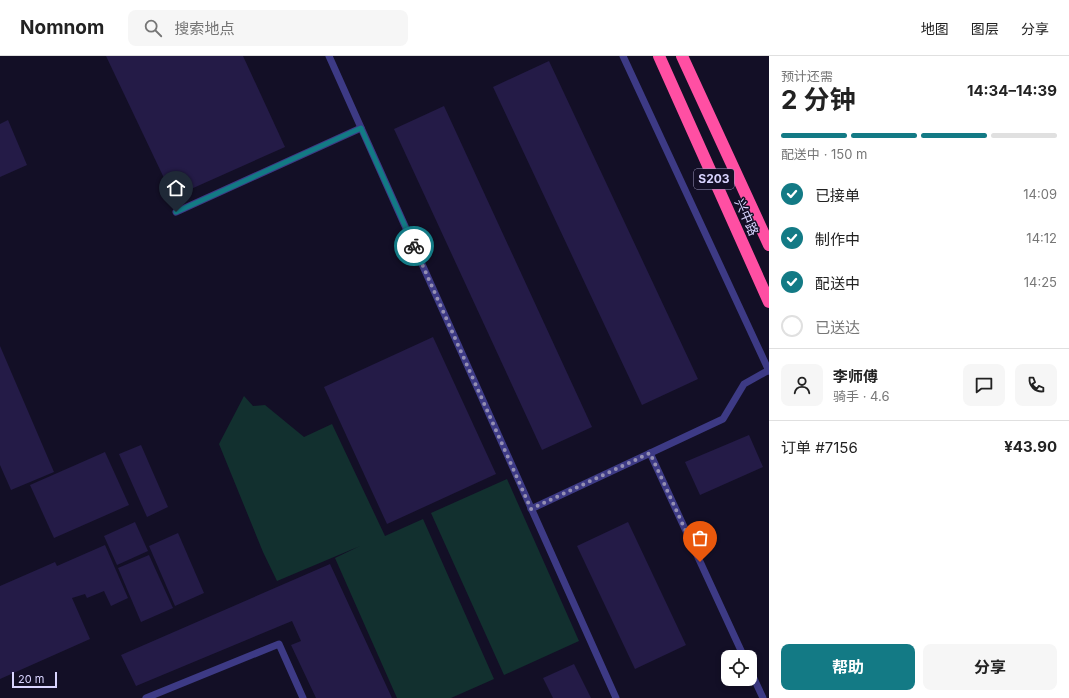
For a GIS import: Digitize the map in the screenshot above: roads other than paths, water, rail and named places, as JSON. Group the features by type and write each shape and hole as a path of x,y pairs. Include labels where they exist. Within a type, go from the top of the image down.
{"highway":[{"name":"兴中路","path":"659,56 769,302"},
{"name":"兴中路","path":"682,56 769,245"}],"lane":[{"path":"329,56 616,698"},
{"path":"531,509 723,419 744,384 769,371 623,56"},
{"path":"176,212 361,128"},
{"path":"650,453 741,650"},
{"path":"146,698 279,644 304,698"},
{"path":"757,685 763,698"}]}
